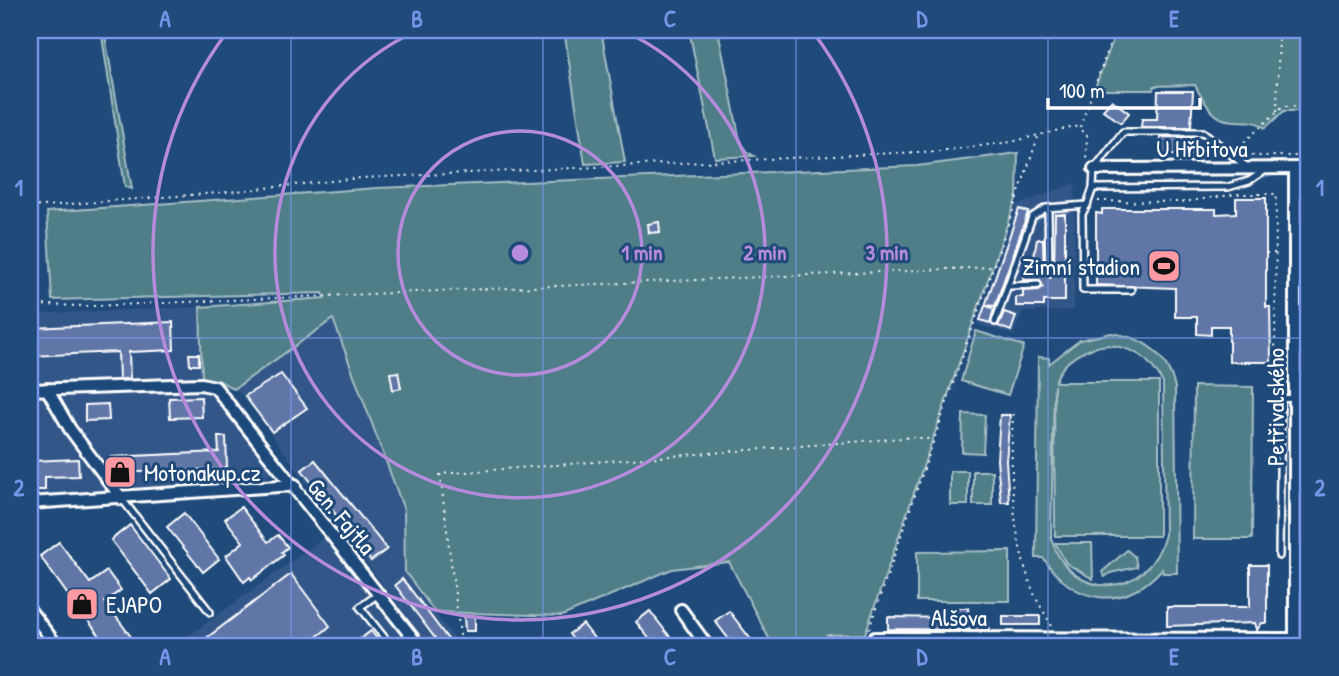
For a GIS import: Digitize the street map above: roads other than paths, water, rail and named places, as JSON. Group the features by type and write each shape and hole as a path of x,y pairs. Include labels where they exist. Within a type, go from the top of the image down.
{"street":[{"name":"U Hřbitova","path":"1094,169 1309,168"},
{"name":"Petřivalského","path":"1295,169 1295,643"},
{"path":"30,390 201,384 215,387 295,485"},
{"path":"47,389 70,429 122,499"},
{"path":"1296,398 1309,398"},
{"name":"Gen. Fajtla","path":"30,503 122,499 295,485 419,646"},
{"path":"681,610 707,646"},
{"path":"30,611 57,646"},
{"name":"Alšova","path":"871,636 948,642 1055,639 1103,642 1295,643"}],"lane":[{"path":"1131,290 1083,290 1082,214 1093,188 1094,169 1123,132 1203,132 1249,169"},
{"path":"1093,188 1228,187 1249,181 1267,169"},
{"path":"995,322 1032,217 1038,210 1087,205"},
{"path":"1048,208 1049,273"},
{"path":"1008,286 1038,285"},
{"path":"1279,556 1280,399 1296,398"},
{"path":"122,499 210,612"},
{"path":"378,594 360,607 391,646"}],"place":[{"name":"Zimní stadion","path":"1164,266"},
{"name":"Motonakup.cz","path":"120,472"},
{"name":"EJAPO","path":"82,604"}]}
